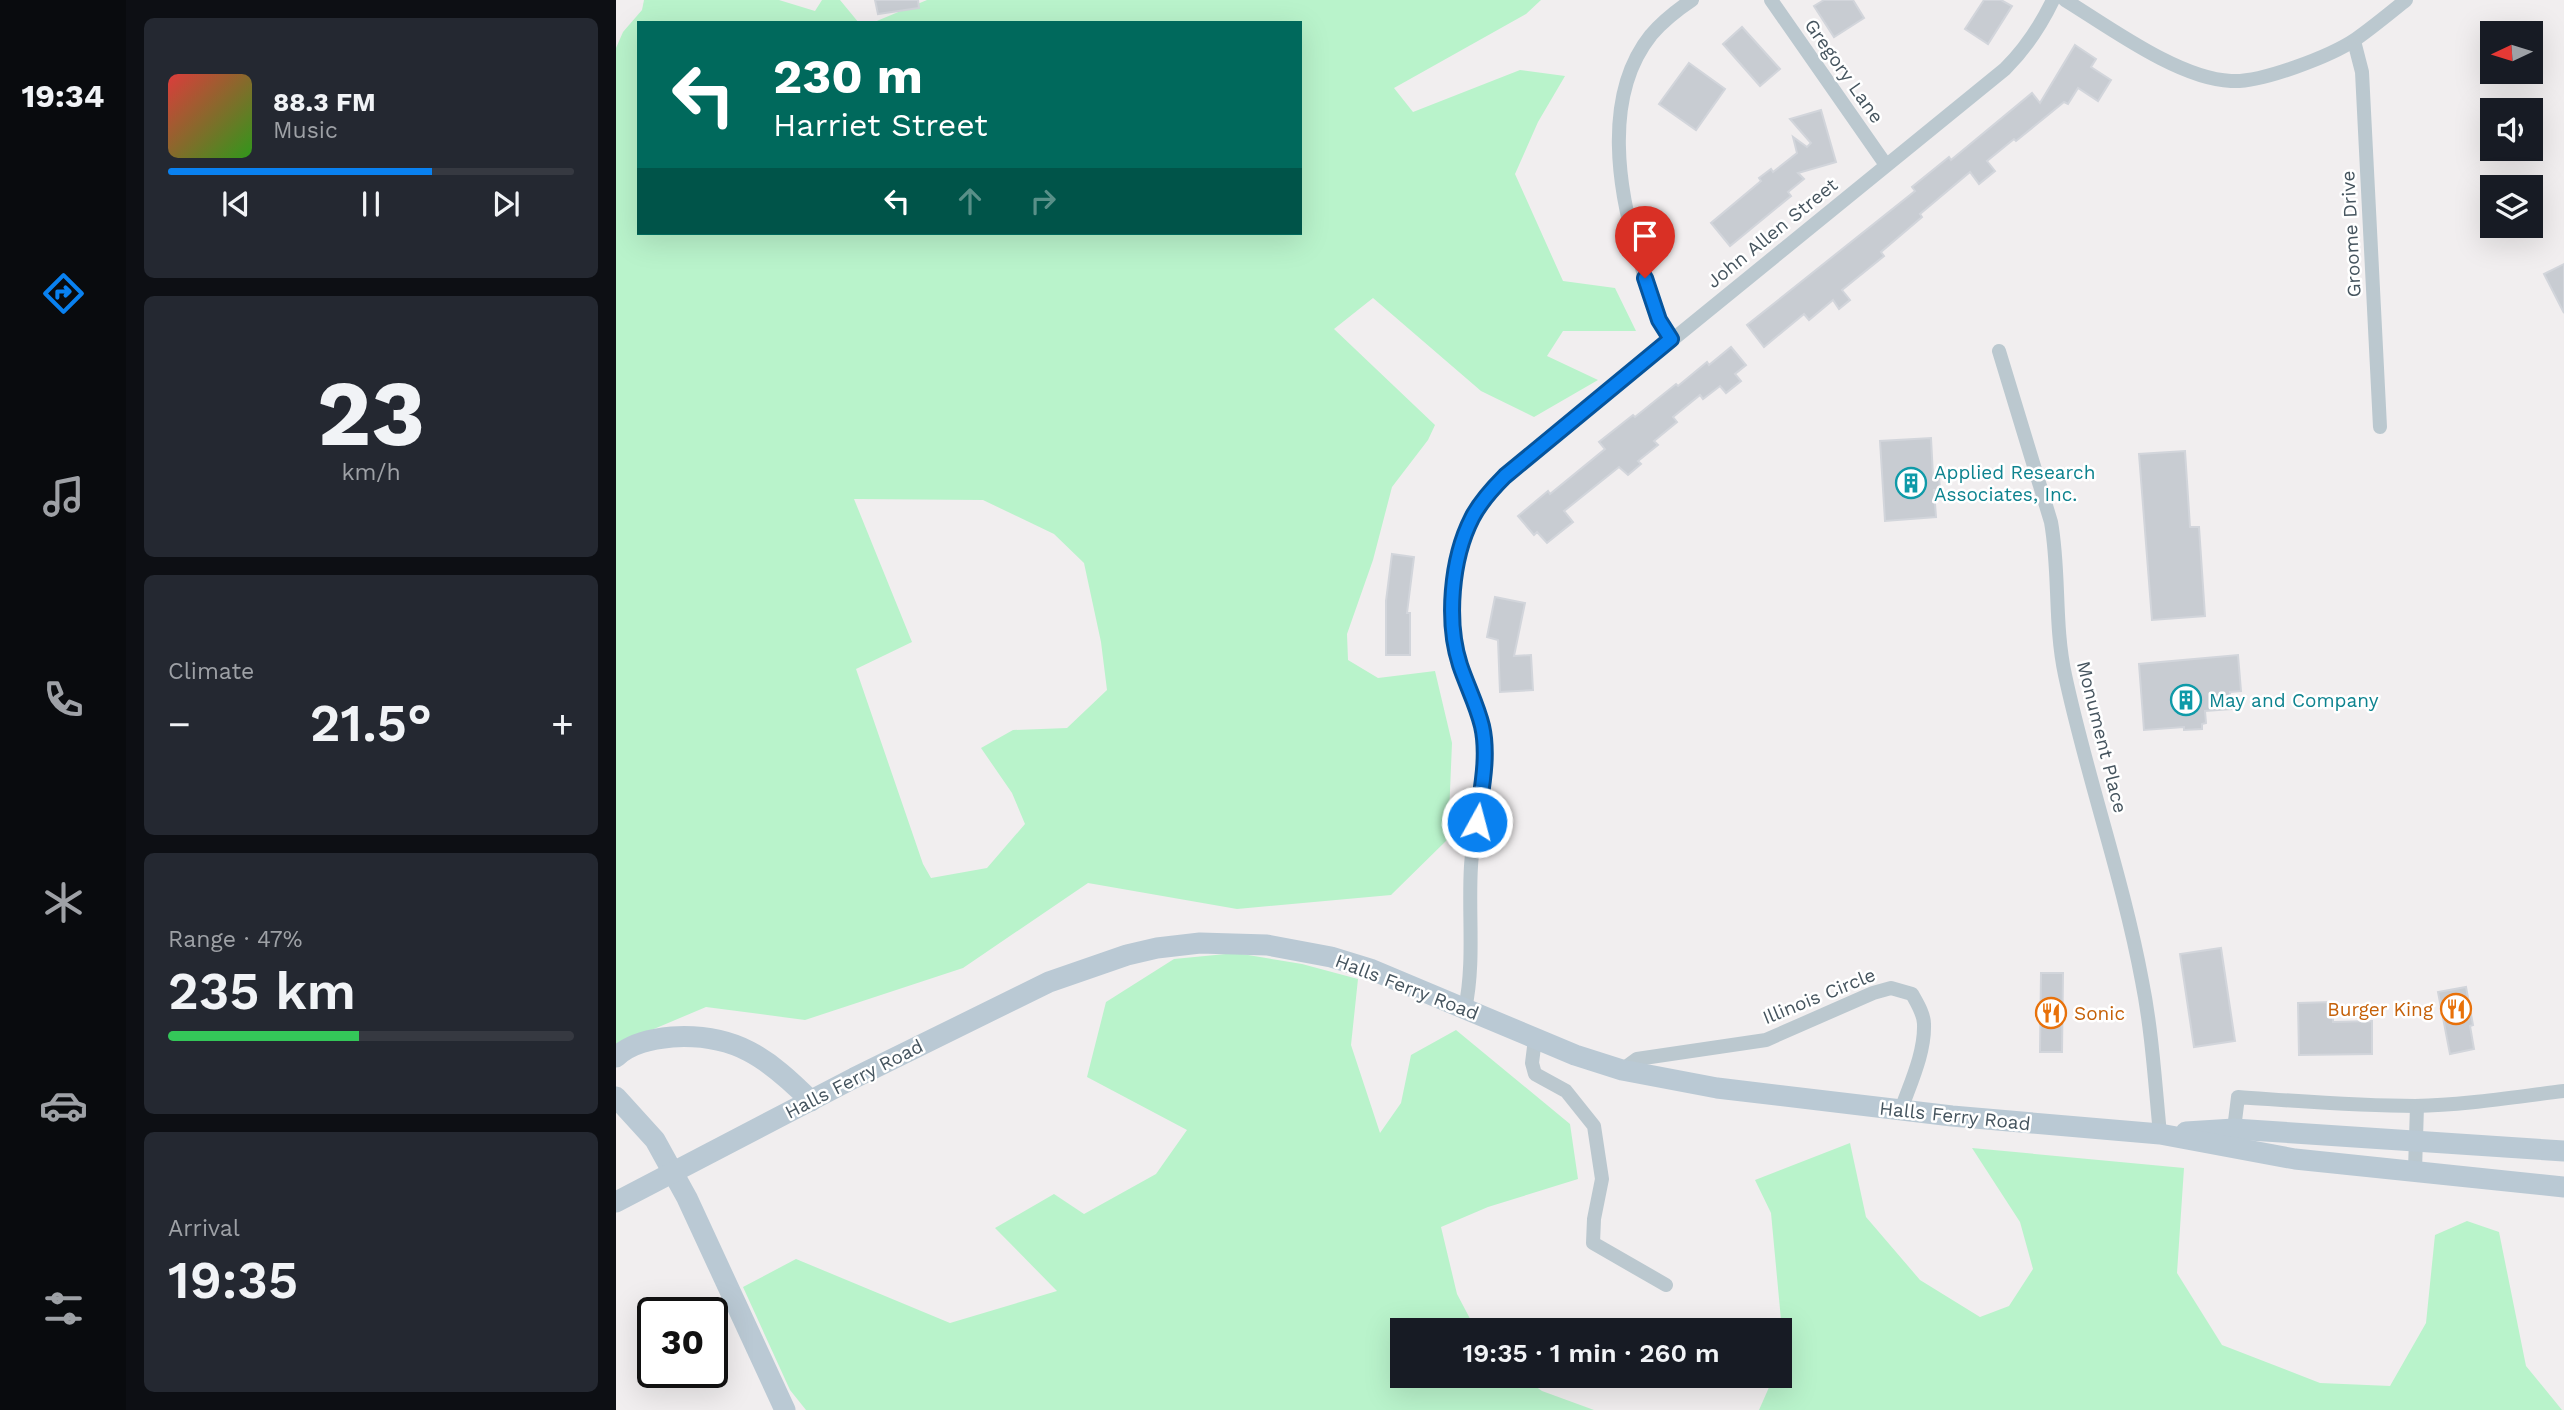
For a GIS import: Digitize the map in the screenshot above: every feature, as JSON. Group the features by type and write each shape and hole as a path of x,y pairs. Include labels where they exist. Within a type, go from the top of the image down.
{"street":[{"path":"1671,339 1659,320 1632,235 1621,186 1618,154 1624,95 1639,52 1652,34 1692,0"},
{"name":"Gregory Lane","path":"1771,0 1886,165"},
{"name":"John Allen Street","path":"1465,1009 1469,987 1471,864 1485,759 1483,727 1459,664 1454,636 1453,608 1461,545 1471,518 1487,494 1505,476 2005,69 2023,51 2038,30 2053,0"},
{"path":"2065,0 2157,56 2186,69 2229,81 2250,81 2279,73 2354,41 2406,0"},
{"name":"Groome Drive","path":"2354,41 2362,72 2380,427"},
{"name":"Monument Place","path":"1999,351 2051,522 2058,631 2065,676 2142,980 2153,1055 2160,1134"},
{"name":"Halls Ferry Road","path":"616,1202 1049,982 1126,955 1200,943 1267,944 1331,957 1370,969 1575,1055 1622,1070 1717,1088 2044,1125 2160,1134 2295,1159 2564,1187"},
{"name":"Illinois Circle","path":"1622,1070 1637,1059 1766,1040 1873,993 1891,988 1912,994 1919,1005 1924,1023 1921,1050 1901,1110"},
{"path":"616,1057 632,1047 664,1038 688,1036 727,1041 765,1059 811,1101"},
{"path":"1535,1039 1532,1063 1535,1074 1566,1091 1594,1126 1602,1179 1594,1219 1593,1243 1665,1285"},
{"path":"2234,1129 2238,1097 2417,1106 2471,1103 2564,1091"},
{"path":"616,1097 655,1140 687,1198 785,1410"},
{"path":"2415,1170 2417,1106"},
{"name":"Halls Ferry Road","path":"2160,1134 2234,1129 2564,1151"},
{"path":"2542,1185 2564,1194"}],"green space":[{"path":"644,0 779,0 815,11 822,0 840,0 857,21 637,21 637,235 1302,235 1302,21 877,21 927,0 1541,0 1526,14 1394,88 1413,112 1520,70 1565,76 1538,122 1515,174 1563,281 1615,288 1636,331 1563,331 1547,356 1598,380 1534,417 1481,391 1373,298 1334,329 1435,425 1428,440 1392,487 1373,560 1347,634 1348,660 1378,678 1435,671 1452,743 1448,839 1391,895 1237,909 1088,883 963,968 805,1020 706,1007 616,1045 616,48 623,32 642,10","holes":["854,499 983,500 1054,534 1084,563 1101,642 1107,690 1067,728 1013,730 981,748 1012,793 1025,824 987,868 931,878 923,864 856,669 912,642"]},
{"path":"1236,953 1302,964 1358,979 1351,1045 1380,1133 1401,1103 1411,1055 1456,1030 1570,1124 1578,1179 1488,1207 1441,1227 1457,1294 1470,1318 1390,1318 1390,1388 1538,1388 1594,1410 806,1410 790,1390 743,1287 796,1259 950,1323 1057,1291 995,1228 1054,1194 1084,1214 1156,1174 1187,1130 1087,1077 1106,1002 1174,959"},
{"path":"1850,1143 1866,1217 1920,1280 1980,1317 2009,1306 2033,1269 2020,1222 1972,1148 2184,1168 2177,1273 2222,1345 2320,1383 2390,1386 2426,1323 2435,1235 2467,1221 2499,1232 2526,1366 2562,1410 1759,1410 1769,1388 1792,1388 1792,1318 1781,1318 1771,1213 1755,1180"}],"building":[{"path":"875,0 918,0 919,8 878,14"},
{"path":"1824,0 1853,0 1864,18 1834,37 1814,6"},
{"path":"1984,0 2001,0 2012,6 1988,44 1965,29"},
{"path":"1742,27 1780,69 1760,86 1723,44"},
{"path":"2075,45 2096,59 2091,67 2111,80 2098,101 2078,88 2068,104 2064,102 1987,161 1995,171 1979,184 1970,172 1920,214 1922,217 1881,252 1884,256 1842,290 1850,300 1839,309 1833,300 1809,320 1804,314 1764,347 1747,325 1915,191 1912,187 1949,157 1951,160 2032,93 2040,103"},
{"path":"1689,63 1725,89 1696,130 1659,104"},
{"path":"1821,110 1836,162 1798,173 1804,179 1788,192 1791,196 1730,246 1711,223 1761,181 1759,178 1771,169 1773,172 1797,153 1793,137 1807,147 1811,143 1790,119"},
{"path":"2564,264 2564,313 2544,274"},
{"path":"1731,347 1746,365 1735,374 1741,381 1726,393 1720,386 1703,399 1700,395 1673,417 1677,422 1654,441 1658,445 1638,461 1641,464 1628,475 1619,467 1564,511 1573,522 1547,543 1537,532 1534,535 1518,516 1605,449 1599,442 1633,415 1635,417 1676,384 1678,386 1707,362 1709,365"},
{"name":"Applied Research Associates, Inc.","path":"1931,438 1933,476 1939,476 1940,490 1934,490 1936,517 1885,521 1880,441"},
{"path":"2185,451 2190,527 2199,527 2205,616 2152,620 2139,454"},
{"path":"1392,554 1414,557 1407,613 1410,613 1410,655 1386,655 1386,601"},
{"path":"1495,597 1525,603 1514,656 1531,655 1533,690 1500,692 1498,640 1487,637"},
{"name":"May and Company","path":"2238,655 2241,691 2230,692 2231,709 2205,711 2206,723 2202,724 2202,729 2184,730 2184,727 2144,730 2139,664"},
{"path":"2221,948 2235,1041 2194,1047 2180,954"},
{"name":"Sonic","path":"2041,973 2063,973 2062,1052 2040,1052"},
{"name":"Burger King","path":"2466,987 2474,1049 2450,1054 2438,992"},
{"path":"2333,1002 2333,1022 2372,1021 2372,1054 2299,1055 2298,1003"}],"place":[{"name":"Applied Research Associates, Inc.","path":"1911,483"},
{"name":"May and Company","path":"2186,700"},
{"name":"Burger King","path":"2456,1009"},
{"name":"Sonic","path":"2051,1013"}],"route":[{"path":"1477,822 1485,759 1483,727 1459,664 1454,636 1453,608 1461,545 1471,518 1487,494 1505,476 1671,339 1659,320 1645,278"}]}
